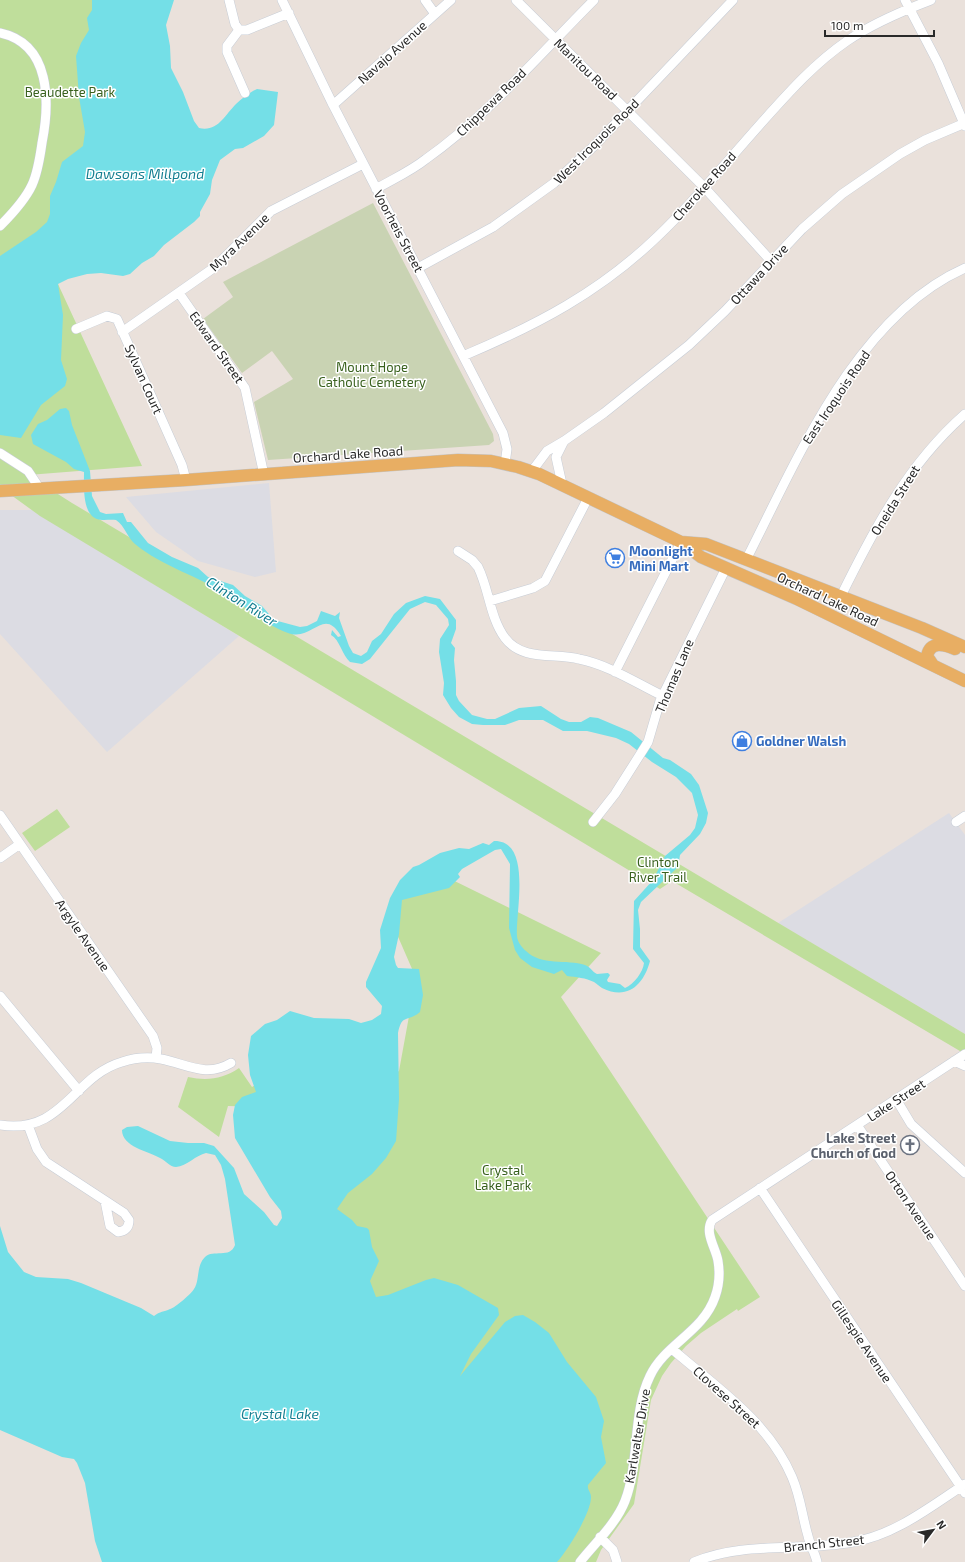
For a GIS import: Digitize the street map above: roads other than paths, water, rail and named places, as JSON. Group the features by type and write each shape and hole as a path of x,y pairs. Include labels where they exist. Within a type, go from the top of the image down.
{"main road":[{"name":"Orchard Lake Road","path":"0,491 264,475 458,460 474,460 505,464 532,471 562,484 681,542 701,557 797,599 933,665 960,676 965,681"},
{"name":"Orchard Lake Road","path":"681,542 706,544 922,628 965,647"},
{"path":"797,599 800,590 807,583"},
{"path":"933,665 927,656 928,651 936,645 949,646 965,654"}],"street":[{"path":"229,0 235,24 239,30"},
{"name":"Voorheis Street","path":"282,0 363,164 505,438 507,449 505,464"},
{"path":"425,0 436,14"},
{"name":"Navajo Avenue","path":"333,105 451,0"},
{"name":"Manitou Road","path":"516,0 704,187 771,261"},
{"name":"Chippewa Road","path":"376,189 419,165 487,108 594,0"},
{"name":"West Iroquois Road","path":"418,268 482,234 526,205 570,169 733,0"},
{"name":"Cherokee Road","path":"463,356 530,326 591,290 632,259 657,237 789,93 819,63 859,33 907,4 932,0"},
{"path":"907,4 938,63 965,124"},
{"path":"239,30 247,30 289,13"},
{"path":"239,30 227,46 227,52 245,93"},
{"path":"0,33 18,40 34,55 45,84 47,106 42,144 34,178 23,199 0,226"},
{"name":"Ottawa Drive","path":"532,471 544,453 617,404 670,362 720,316 771,261 816,216 853,185 912,147 965,124"},
{"name":"Myra Avenue","path":"122,332 218,264 271,211 363,164"},
{"name":"East Iroquois Road","path":"746,560 809,436 836,393 865,352 890,322 912,300 935,284 965,268"},
{"name":"Edward Street","path":"179,293 245,388 264,475"},
{"name":"Sylvan Court","path":"76,328 110,316 116,319 182,464 186,480"},
{"name":"Oneida Street","path":"841,596 883,515 897,493 926,454 965,414"},
{"path":"562,484 556,457 564,441"},
{"path":"1,454 28,471 40,489"},
{"path":"490,601 533,588 545,581 588,498"},
{"path":"615,672 681,542"},
{"path":"458,551 472,560 478,567 501,632 508,642 517,650 534,654 578,658 615,672 663,696"},
{"name":"Thomas Lane","path":"593,822 615,794 640,757 648,742 663,696 726,568"},
{"name":"Argyle Avenue","path":"0,815 153,1036 157,1048 156,1058"},
{"path":"956,822 965,816"},
{"path":"0,858 20,844"},
{"path":"0,996 79,1091"},
{"name":"Lake Street","path":"709,1227 714,1219 965,1054"},
{"path":"0,1125 28,1125 52,1115 100,1072 116,1064 136,1059 156,1058 201,1070 216,1069 231,1063"},
{"path":"954,1061 965,1066"},
{"path":"896,1099 911,1124 965,1173"},
{"path":"28,1125 37,1149 46,1162 105,1201"},
{"name":"Orton Avenue","path":"857,1125 965,1286"},
{"name":"Gillespie Avenue","path":"760,1188 964,1488"},
{"name":"Karlwalter Drive","path":"580,1562 620,1511 627,1495 647,1382 658,1363 704,1319 716,1293 719,1280 718,1261 709,1227"},
{"name":"Clovese Street","path":"672,1349 743,1408 771,1440 784,1461 795,1484 811,1546 817,1562"},
{"name":"Branch Street","path":"694,1562 709,1556 729,1551 852,1543 887,1532 964,1488"},
{"path":"600,1537 613,1550 616,1562"}],"water":[{"name":"Dawsons Millpond","path":"92,0 174,0 166,25 170,46 171,68 183,92 194,121 199,128 206,129 216,125 238,102 257,89 278,92 274,125 264,136 243,148 235,149 220,160 212,180 210,194 200,212 200,216 164,245 154,256 142,263 130,274 123,276 101,273 87,274 68,279 58,284 63,315 61,360 67,379 65,386 41,405 21,438 0,435 0,256 36,232 47,222 50,214 50,196 62,162 83,146 85,132 79,97 76,56 81,43 89,30 87,18 92,10"},
{"name":"Crystal Lake","path":"66,408 69,411 72,425 90,471 92,496 100,512 106,514 123,513 127,522 131,522 148,543 172,557 198,568 208,577 233,585 245,596 262,606 274,620 300,627 307,626 317,621 321,611 335,616 340,612 339,618 349,646 353,653 361,656 367,652 372,641 381,634 394,614 406,603 425,596 440,599 456,620 456,629 451,643 455,648 454,660 456,695 459,701 472,715 487,719 495,719 519,708 541,706 561,719 569,722 581,722 590,717 598,718 631,732 663,758 670,760 691,774 699,785 708,813 706,823 700,834 680,855 678,867 641,902 638,910 640,947 650,961 644,977 634,988 627,991 611,992 594,982 567,976 562,970 554,974 532,967 520,958 515,950 509,928 510,864 501,849 495,850 462,869 458,874 460,877 449,888 402,900 399,934 394,957 398,968 419,969 423,995 420,1012 403,1020 398,1033 399,1099 396,1141 386,1158 372,1174 348,1193 337,1209 352,1220 357,1226 367,1228 369,1230 372,1247 379,1261 370,1281 376,1297 388,1295 434,1278 458,1285 498,1308 499,1315 471,1354 460,1376 505,1322 515,1316 523,1315 549,1333 567,1362 596,1397 604,1421 601,1437 606,1463 588,1485 591,1497 587,1512 573,1540 557,1562 102,1562 95,1541 85,1483 74,1459 62,1457 0,1430 0,1226 8,1252 24,1272 36,1277 68,1279 81,1283 141,1308 154,1316 160,1312 172,1308 194,1289 200,1265 205,1257 212,1254 229,1252 235,1245 225,1179 221,1165 215,1155 206,1153 184,1165 174,1167 155,1155 136,1148 126,1141 122,1130 127,1127 138,1126 170,1141 204,1143 214,1146 234,1168 244,1194 264,1212 274,1225 277,1226 282,1218 281,1211 270,1197 235,1138 233,1115 235,1105 242,1097 256,1092 250,1075 248,1055 251,1036 265,1024 277,1020 290,1011 314,1018 349,1019 361,1023 372,1020 381,1014 382,1006 366,987 366,982 381,948 380,930 390,898 400,880 413,867 440,853 459,848 469,849 483,843 489,845 494,841 506,844 514,852 518,865 519,896 517,938 523,948 532,956 539,959 578,963 587,966 597,974 608,973 610,975 607,980 608,982 620,984 625,988 632,984 638,977 644,963 633,949 634,901 653,880 665,856 690,835 695,828 698,815 692,793 676,777 652,762 629,744 616,738 587,731 563,731 543,720 519,720 505,725 483,725 472,724 459,717 443,695 444,683 439,652 440,639 449,625 448,619 436,605 425,602 410,609 370,659 362,664 350,662 345,656 337,640 331,635 332,630 338,637 341,636 335,628 329,624 323,624 304,633 297,634 280,630 217,589 146,552 132,541 122,525 116,520 99,520 92,516 86,505 84,472 74,469 66,462 33,444 31,435 38,424 47,420 60,409"}],"place":[{"name":"Moonlight Mini Mart","path":"615,558"},
{"name":"Goldner Walsh","path":"742,741"},
{"name":"Lake Street Church of God","path":"910,1145"}],"park label":[{"name":"Beaudette Park","path":"70,92"},
{"name":"Mount Hope Catholic Cemetery","path":"372,374"},
{"name":"Clinton River Trail","path":"658,870"},
{"name":"Crystal Lake Park","path":"503,1178"}],"water label":[{"name":"Clinton River","path":"242,601"}]}
